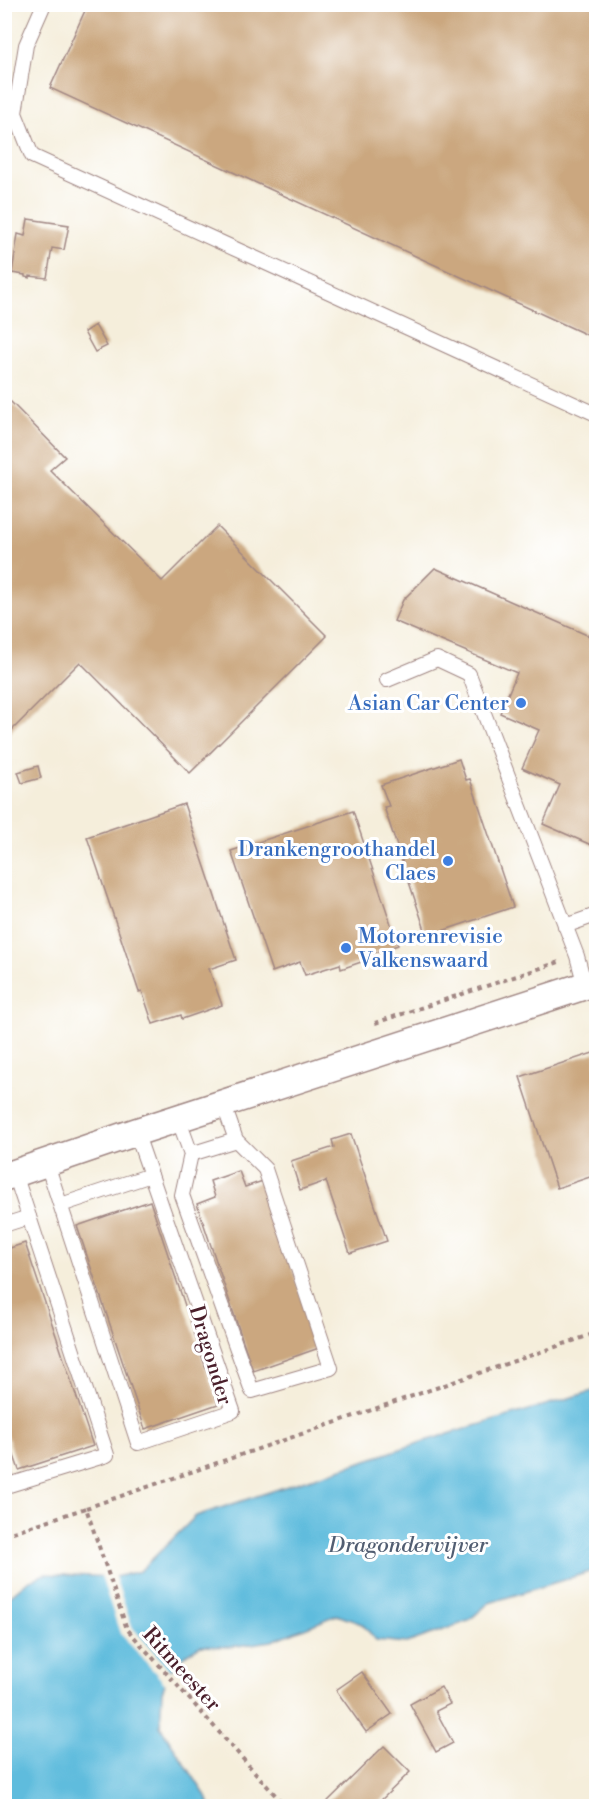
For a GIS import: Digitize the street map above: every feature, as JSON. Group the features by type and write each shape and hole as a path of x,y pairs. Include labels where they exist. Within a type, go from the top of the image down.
{"street":[{"path":"10,1176 223,1103 591,984"}],"lane":[{"path":"44,4 26,45 15,113 32,156 597,414"},
{"path":"387,680 437,659 469,674 576,956 591,984"},
{"path":"565,926 597,915"},
{"path":"178,1118 191,1154 183,1195 252,1391 331,1368 265,1169 236,1140 223,1103"},
{"name":"Dragonder","path":"47,1164 138,1443 233,1411 136,1132"},
{"path":"191,1154 236,1140"},
{"path":"61,1205 151,1175"},
{"path":"4,1472 9,1485 107,1455 29,1217 10,1176"},
{"path":"4,1226 29,1217"}],"path":[{"path":"4,1535 597,1333"},
{"name":"Ritmeester","path":"86,1508 126,1629 285,1806"}],"water":[{"name":"Dragondervijver","path":"596,1390 596,1570 489,1603 468,1621 407,1643 376,1640 362,1624 337,1615 272,1641 230,1647 200,1646 185,1655 170,1671 162,1692 160,1726 208,1799 210,1806 5,1806 5,1600 28,1581 45,1574 115,1577 140,1571 196,1516 428,1440"}],"pier":[{"path":"100,1573 114,1574 132,1627 173,1673 167,1686 120,1633"}],"building":[{"path":"88,4 596,4 596,339 50,88"},
{"path":"28,219 69,225 64,250 52,248 47,278 30,276 30,278 12,273 18,234 25,236"},
{"path":"95,325 107,346 95,352 84,332"},
{"path":"4,402 11,402 65,457 50,470 162,581 217,526 327,636 190,773 80,662 4,738"},
{"path":"435,568 596,639 596,847 543,824 560,785 522,768 539,730 500,713 517,673 394,621 403,600"},
{"path":"459,759 466,780 470,779 513,907 427,936 384,807 389,806 381,785"},
{"path":"38,766 41,778 22,783 18,772"},
{"path":"184,804 236,960 209,969 222,1005 182,1019 181,1015 153,1024 142,991 139,992 87,837"},
{"path":"353,811 398,945 362,957 364,961 341,969 340,964 305,975 300,962 272,972 231,851"},
{"path":"596,1052 596,1175 557,1188 520,1077"},
{"path":"351,1134 387,1241 350,1253 326,1181 300,1190 291,1161 334,1147 332,1140"},
{"path":"239,1171 245,1187 263,1181 319,1348 253,1371 197,1204 215,1197 210,1181"},
{"path":"150,1201 218,1404 145,1429 77,1226"},
{"path":"25,1243 93,1446 19,1470 4,1427 4,1250"},
{"path":"362,1672 392,1714 366,1732 336,1690"},
{"path":"441,1687 450,1704 436,1711 453,1743 436,1752 410,1704"},
{"path":"384,1746 410,1772 375,1806 323,1806"}],"place":[{"name":"Asian Car Center","path":"521,703"},
{"name":"Drankengroothandel Claes","path":"448,861"},
{"name":"Motorenrevisie Valkenswaard","path":"346,948"}]}
